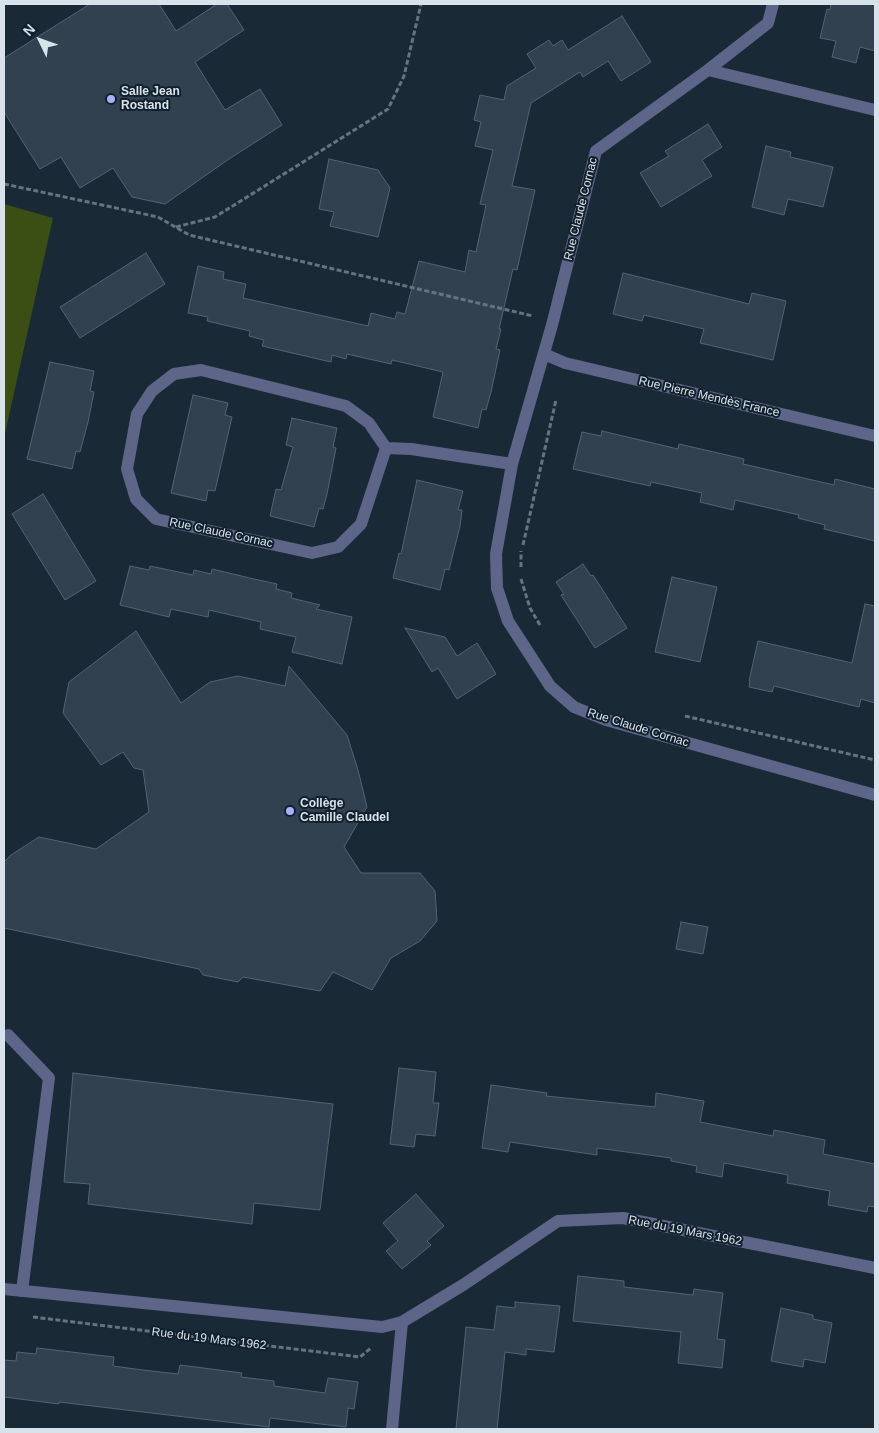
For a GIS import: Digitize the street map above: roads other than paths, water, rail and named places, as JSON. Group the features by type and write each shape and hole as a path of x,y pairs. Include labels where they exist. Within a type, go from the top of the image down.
{"street":[{"name":"Rue Claude Cornac","path":"773,4 768,22 708,70 596,151 544,354 512,464 496,554 497,588 508,622 550,686 574,707 606,720 875,795"},
{"path":"708,70 875,110"},
{"name":"Rue Pierre Mendès France","path":"544,354 565,363 875,436"},
{"name":"Rue Claude Cornac","path":"201,370 346,406 370,423 386,448 361,524 338,547 312,553 156,519 136,499 127,469 137,414 152,391 174,374 201,370"},
{"path":"386,448 411,449 512,464"},
{"path":"8,1035 50,1078 22,1291"},
{"name":"Rue du 19 Mars 1962","path":"4,1289 382,1327 402,1322 463,1285 558,1221 623,1218 875,1268"},
{"path":"392,1429 402,1322"}],"place":[{"name":"Salle Jean Rostand","path":"111,99"},
{"name":"Collège Camille Claudel","path":"290,811"}]}
